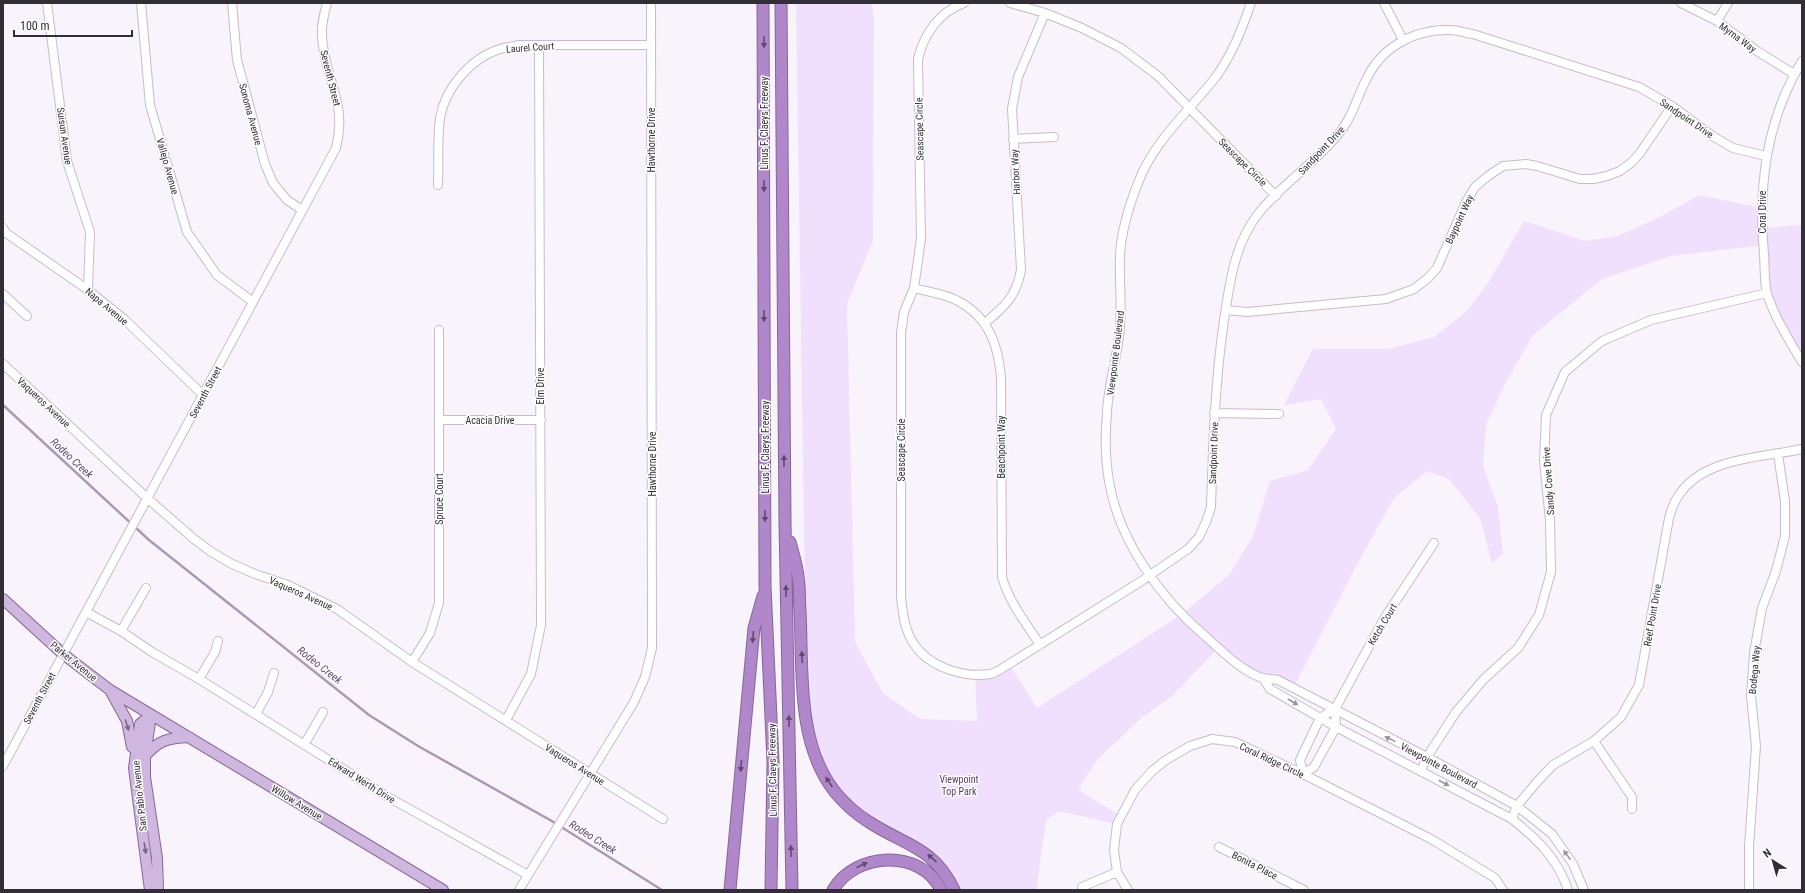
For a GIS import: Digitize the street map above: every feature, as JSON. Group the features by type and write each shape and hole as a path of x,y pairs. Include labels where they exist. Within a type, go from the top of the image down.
{"highway":[{"name":"Linus F. Claeys Freeway","path":"763,3 765,586 773,762 771,890"},
{"name":"Linus F. Claeys Freeway","path":"780,3 785,523 792,890"},
{"path":"785,523 798,577 805,713 810,743 822,772 835,792 852,809 869,822 923,850 938,864 954,890"},
{"path":"730,890 754,628 765,586"},
{"path":"833,890 844,876 858,867 869,862 884,860 899,861 914,865 929,874 941,890"}],"main road":[{"name":"Parker Avenue","path":"3,599 63,654 110,690 151,715"},
{"path":"110,690 126,721 131,737 134,768"},
{"name":"Willow Avenue","path":"151,715 443,890"},
{"name":"San Pablo Avenue","path":"151,715 145,756 149,809 157,858 158,890"},
{"name":"San Pablo Avenue","path":"150,890 134,768 140,724 151,715"},
{"path":"145,756 153,747 166,740 189,737"}],"street":[{"name":"Suisun Avenue","path":"47,3 67,161 90,232 88,290"},
{"name":"Vallejo Avenue","path":"141,3 150,105 188,232 217,275 253,302"},
{"name":"Sonoma Avenue","path":"232,3 237,60 264,164 273,183 286,200 302,210"},
{"name":"Seventh Street","path":"4,763 336,148 340,133 338,102 325,57 322,36 327,3"},
{"name":"Hawthorne Drive","path":"519,890 634,702 645,677 652,648 651,3"},
{"name":"Seascape Circle","path":"964,3 950,5 939,18 928,33 918,59 921,239 914,288 904,312 901,333 901,597 905,626 914,644 929,660 944,668 958,672 992,674 1150,576"},
{"name":"Seascape Circle","path":"1010,3 1082,28 1120,48 1158,76 1276,196"},
{"name":"Viewpointe Boulevard","path":"1251,3 1237,40 1227,59 1215,77 1162,142 1139,180 1122,234 1120,255 1120,328 1107,411 1105,444 1108,474 1117,514 1131,545 1150,576 1187,620 1235,662 1263,678 1278,680 1335,709 1517,806 1552,834 1573,864 1584,890"},
{"path":"1384,3 1402,40"},
{"name":"Myrna Way","path":"1681,3 1717,21 1757,51 1794,74"},
{"path":"1717,21 1728,3"},
{"name":"Harbor Way","path":"985,323 1007,305 1014,294 1021,270 1012,109 1018,77 1045,14"},
{"name":"Sandpoint Drive","path":"1150,576 1188,549 1199,537 1211,507 1214,413 1218,362 1234,261 1243,236 1258,214 1343,128 1354,110 1365,82 1373,67 1386,52 1402,40 1426,32 1451,30 1473,34 1639,87 1672,106 1714,137 1733,148 1766,156"},
{"name":"Laurel Court","path":"438,185 440,117 448,96 460,77 477,61 499,49 518,45 651,45"},
{"name":"Elm Drive","path":"506,720 531,674 541,624 539,45"},
{"name":"Coral Drive","path":"1802,61 1794,74 1779,109 1766,156 1762,185 1761,222 1767,293 1785,335 1802,362"},
{"name":"Baypoint Way","path":"1226,310 1247,312 1386,299 1414,289 1428,278 1436,268 1467,200 1475,187 1488,176 1503,166 1526,164 1580,179 1593,179 1620,171 1632,162 1640,153 1672,106"},
{"path":"1013,139 1054,137"},
{"name":"Napa Avenue","path":"3,228 6,232 88,290 124,319 203,395"},
{"name":"Beachpoint Way","path":"914,288 958,300 976,313 985,323 997,347 1001,377 1002,577 1012,602 1040,645"},
{"name":"Sandy Cove Drive","path":"1421,771 1427,757 1456,712 1484,679 1518,648 1539,615 1551,572 1550,521 1544,461 1546,415 1565,372 1602,341 1651,320 1767,293"},
{"path":"3,294 27,316"},
{"name":"Spruce Court","path":"412,662 430,633 439,603 439,330"},
{"name":"Vaqueros Avenue","path":"3,364 148,498 194,539 210,551 230,563 255,574 288,585 319,599 357,622 412,662 663,819"},
{"path":"1214,413 1279,414"},
{"name":"Acacia Drive","path":"439,420 541,420"},
{"name":"Reef Point Drive","path":"1512,819 1517,806 1536,783 1554,765 1594,741 1621,717 1639,685 1669,518 1677,498 1692,480 1714,467 1738,460 1802,449"},
{"name":"Bodega Way","path":"1749,890 1749,846 1756,746 1752,696 1754,653 1762,608 1776,571 1785,536 1785,501 1778,454"},
{"name":"Ketch Court","path":"1335,709 1384,619 1434,543"},
{"path":"121,632 146,588"},
{"name":"Edward Werth Drive","path":"86,612 199,679 388,797 528,875"},
{"path":"199,679 214,652 218,641"},
{"path":"256,714 268,692 274,673"},
{"name":"Viewpointe Boulevard","path":"1263,678 1270,689 1320,718 1512,819 1536,838 1551,857 1564,878 1568,890"},
{"path":"1335,709 1336,727 1314,767 1303,774 1300,760 1320,718 1335,709"},
{"path":"304,745 323,712"},
{"name":"Coral Ridge Circle","path":"1128,890 1117,872 1114,850 1117,824 1135,790 1152,770 1190,746 1212,739 1235,742 1303,774 1458,854 1495,878 1503,890"},
{"path":"1594,741 1632,797 1632,809"},
{"name":"Bonita Place","path":"1219,847 1290,887 1304,890"},
{"path":"1082,887 1117,872"}],"green space":[{"name":"Viewpoint Top Park","path":"796,3 872,3 874,19 873,240 847,304 855,642 883,693 920,719 977,721 975,674 992,674 1009,664 1037,708 1182,614 1229,575 1253,536 1270,481 1308,470 1336,429 1321,399 1284,405 1313,349 1389,349 1434,337 1467,311 1490,280 1524,221 1585,241 1618,236 1660,217 1699,195 1762,208 1762,228 1802,225 1802,362 1767,293 1763,245 1671,256 1602,279 1533,335 1505,384 1486,425 1483,466 1498,507 1503,554 1492,563 1480,518 1449,479 1427,471 1394,498 1360,559 1293,688 1263,678 1218,648 1172,696 1141,718 1095,762 1078,790 1121,816 1117,824 1059,811 1046,820 1036,890 954,890 938,863 852,809 818,762 823,754 818,744 812,721 805,598"}],"waterway":[{"name":"Rodeo Creek","path":"3,405 149,540 369,715 418,746 550,820 662,890"}]}
